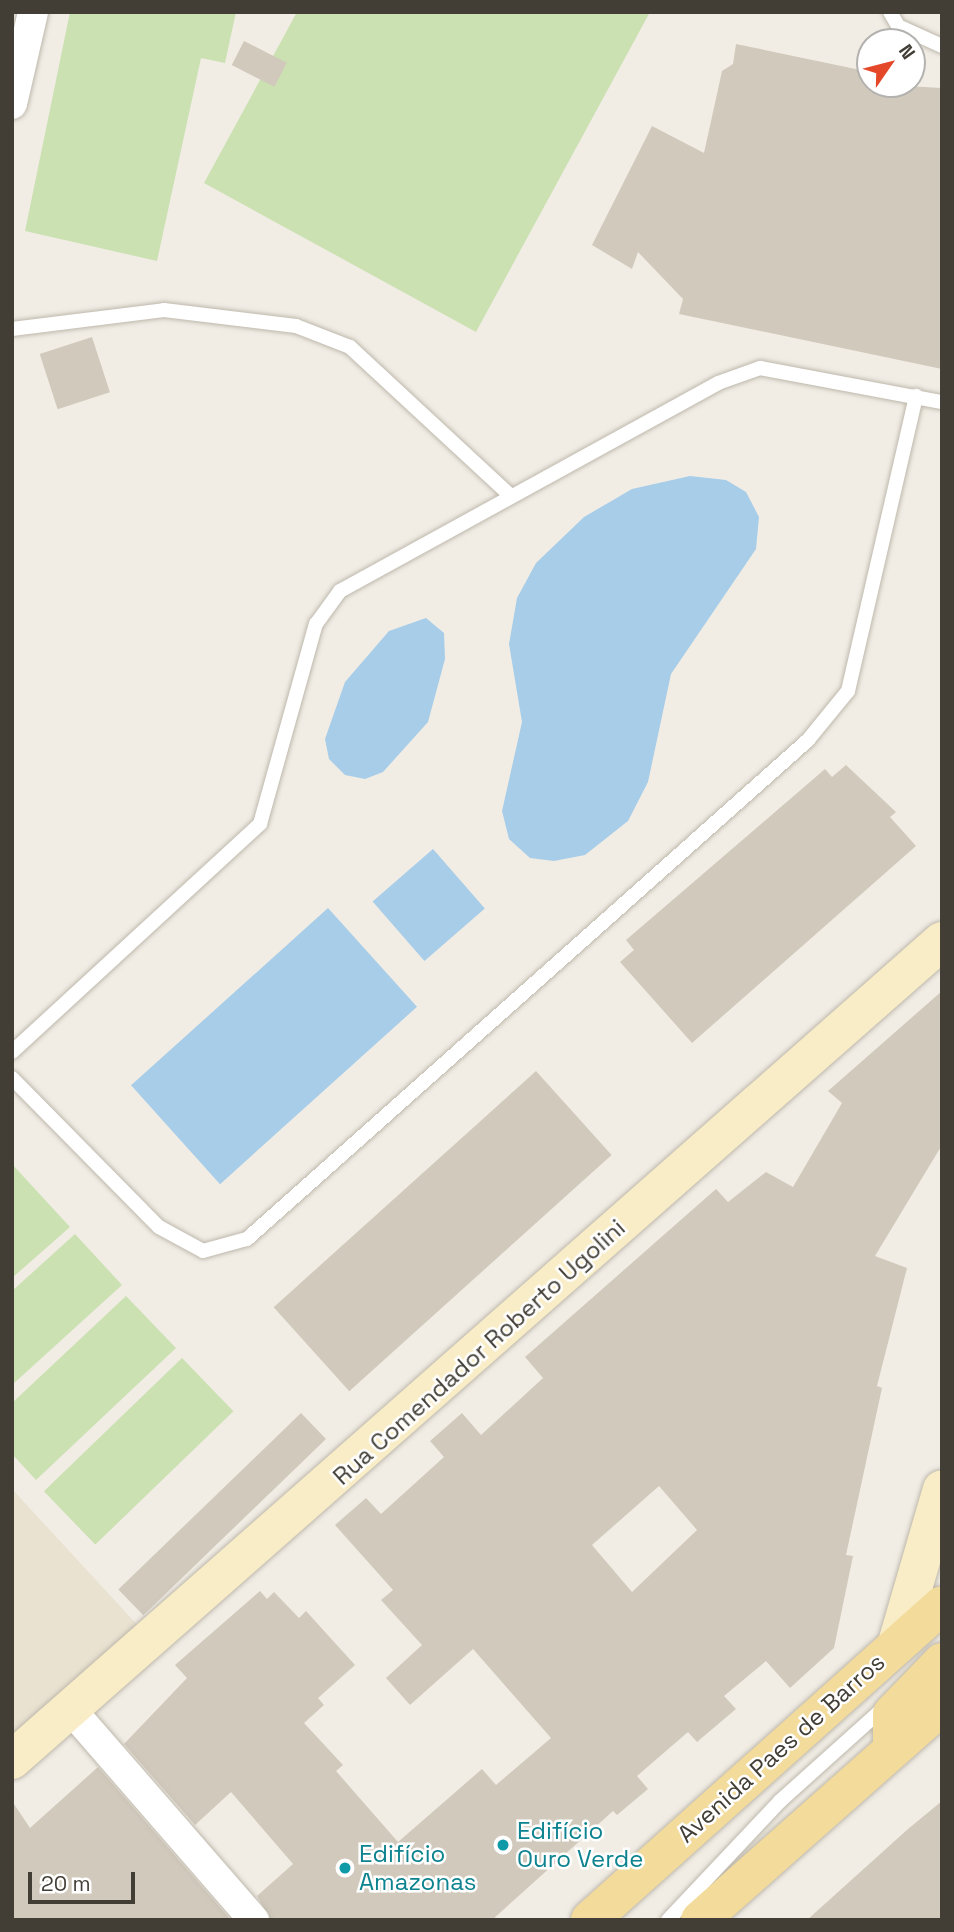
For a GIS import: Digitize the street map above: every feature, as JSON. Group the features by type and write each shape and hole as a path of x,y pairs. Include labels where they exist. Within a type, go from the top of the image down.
{"main road":[{"name":"Avenida Paes de Barros","path":"590,1920 942,1605"},
{"path":"892,1749 892,1714 942,1662"},
{"path":"699,1920 942,1706"}],"street":[{"path":"12,104 33,12"},
{"name":"Rua Comendador Roberto Ugolini","path":"12,1760 73,1712 942,941"},
{"path":"897,1643 942,1489"},
{"path":"73,1712 254,1920"}],"lane":[{"path":"890,12 898,26 942,46"},
{"path":"12,329 164,310 296,326 350,347 511,496"},
{"path":"12,1052 260,824 325,604 511,496 760,368 942,402"},
{"path":"12,1078 159,1227 202,1251 247,1239 808,740 848,691 916,396"},
{"path":"668,1920 780,1801 942,1656"}],"shaded area":[{"path":"12,1489 143,1631 12,1746"}],"green space":[{"path":"70,12 236,12 225,63 201,58 157,261 25,231"},
{"path":"297,12 650,12 476,332 204,183"},
{"path":"12,1164 70,1227 12,1278"},
{"path":"75,1234 122,1285 12,1385 12,1291"},
{"path":"126,1296 176,1348 36,1480 12,1454 12,1403"},
{"path":"182,1358 233,1411 95,1545 44,1491"}],"water":[{"path":"690,476 726,480 746,492 759,517 756,549 671,674 648,782 628,821 585,855 554,861 530,858 509,839 502,811 522,722 509,644 517,598 536,563 584,517 632,489"},
{"path":"426,618 444,633 445,659 428,722 383,772 365,779 345,775 329,759 325,739 345,682 389,631"},
{"path":"433,849 485,909 424,961 373,901"},
{"path":"328,908 417,1007 220,1184 131,1085"}],"building":[{"path":"244,41 287,63 275,87 232,65"},
{"path":"736,44 856,69 856,98 926,98 926,87 942,88 942,369 679,314 683,299 638,252 632,269 592,245 652,126 704,153 722,71 733,64"},
{"path":"92,337 110,392 58,409 40,354"},
{"path":"846,765 896,812 890,817 916,846 692,1043 620,962 634,950 626,940 825,769 832,777"},
{"path":"942,991 942,1145 875,1256 907,1268 877,1386 882,1388 846,1555 853,1556 834,1648 790,1688 766,1661 724,1696 736,1709 697,1742 688,1732 637,1776 648,1789 617,1815 613,1811 492,1920 271,1920 257,1896 293,1864 231,1792 195,1825 124,1744 187,1678 175,1665 260,1591 267,1599 274,1592 299,1618 306,1611 355,1665 318,1698 324,1705 304,1723 343,1765 336,1771 398,1842 482,1769 496,1785 551,1738 473,1649 410,1705 386,1678 422,1645 381,1600 393,1590 335,1525 366,1498 381,1514 444,1457 430,1441 462,1413 481,1435 543,1378 525,1357 716,1189 728,1202 766,1172 793,1187 842,1103 828,1091","holes":["659,1486 697,1530 632,1592 592,1545"]},
{"path":"536,1071 612,1155 349,1391 274,1307"},
{"path":"301,1413 326,1439 143,1615 118,1589"},
{"path":"98,1767 231,1920 12,1920 12,1801 30,1828"},
{"path":"942,1801 942,1920 807,1920 908,1829"}],"place":[{"name":"Edifício Ouro Verde","path":"503,1845"},
{"name":"Edifício Amazonas","path":"345,1868"}]}
